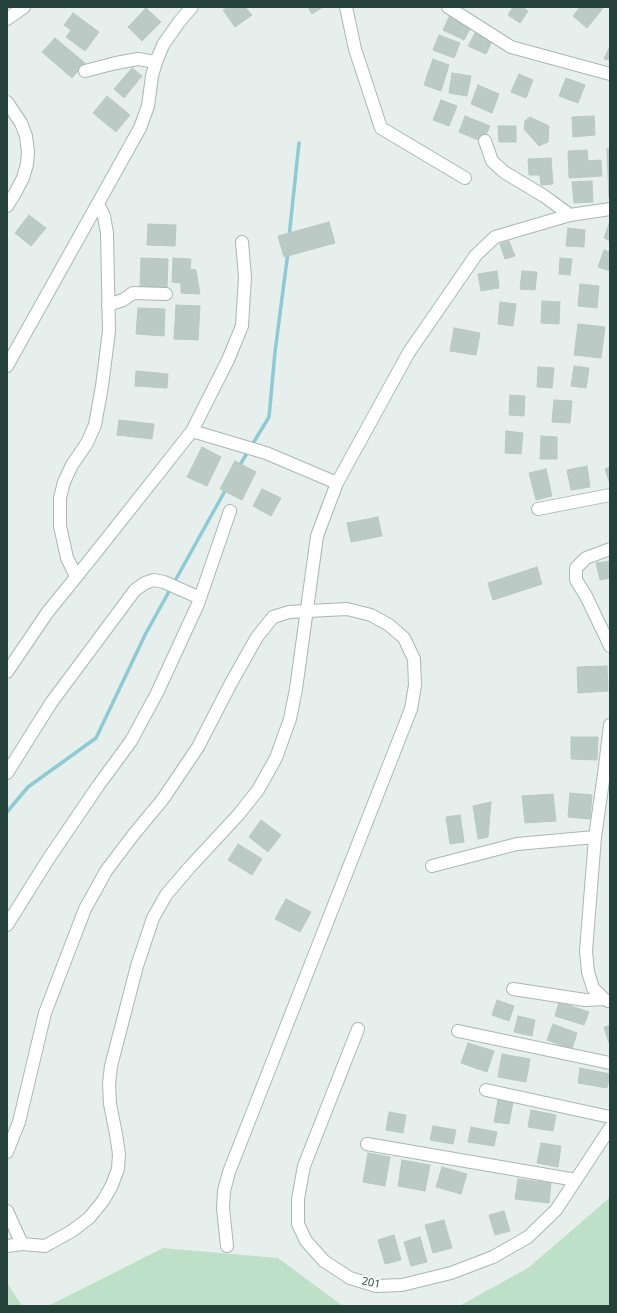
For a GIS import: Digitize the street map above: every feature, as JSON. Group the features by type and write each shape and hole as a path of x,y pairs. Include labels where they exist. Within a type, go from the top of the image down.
{"street":[{"path":"7,19 24,7"},
{"path":"7,366 131,144 145,116 152,76 163,45 179,22 192,7"},
{"path":"346,7 356,49 381,128 465,178"},
{"path":"448,7 511,47 610,74"},
{"path":"85,71 138,59 156,62"},
{"path":"7,102 21,123 26,136 28,152 27,164 23,178 7,206"},
{"path":"484,141 492,161 504,172 544,196 570,215"},
{"path":"78,575 74,572 66,558 60,526 60,498 64,482 72,465 87,443 95,425 102,386 109,331 107,233 104,216 98,204"},
{"path":"7,1246 22,1244 45,1246 72,1231 90,1218 103,1201 112,1185 118,1169 119,1154 110,1104 109,1084 111,1066 137,966 153,918 166,895 188,868 239,814 258,790 276,758 290,719 293,704 317,536 337,483 409,352 476,255 496,237 570,215 610,209"},
{"path":"7,672 47,613 192,431 228,360 242,326 245,277 242,242"},
{"path":"108,305 123,300 133,293 166,294"},
{"path":"192,431 266,453 337,483"},
{"path":"538,509 610,495"},
{"path":"7,925 49,858 131,741 157,693 200,598 230,511"},
{"path":"610,550 586,558 576,568 576,580 586,596 610,646"},
{"path":"7,773 51,703 135,590 145,583 154,580 164,582 200,598"},
{"path":"7,1152 19,1122 45,1013 85,909 106,870 163,799 198,747 257,637 273,618 289,612 347,609 371,615 389,625 404,638 414,659 415,685 411,709 229,1172 224,1190 223,1208 227,1246"},
{"path":"607,1000 593,988 588,972 586,951 595,837 610,725"},
{"path":"432,866 517,844 595,837"},
{"path":"513,989 585,1000 607,1000"},
{"name":"201","path":"358,1029 304,1166 298,1200 298,1224 306,1240 324,1261 350,1278 376,1286 402,1285 452,1273 493,1257 528,1237 556,1210 610,1128"},
{"path":"458,1032 610,1064"},
{"path":"486,1090 610,1117"},
{"path":"367,1144 576,1180"},
{"path":"7,1211 22,1244"}],"green space":[{"path":"610,1195 610,1306 459,1306 528,1268 607,1200"},
{"path":"163,1248 278,1258 343,1306 48,1306"},
{"path":"7,1282 9,1286 22,1306 7,1306"}],"building":[{"path":"228,7 245,7 252,15 235,27 223,10"},
{"path":"308,7 323,7 312,14"},
{"path":"513,7 522,7 528,11 520,23 508,15"},
{"path":"580,7 604,7 587,28 573,16"},
{"path":"146,8 161,22 142,41 128,27"},
{"path":"73,13 99,32 85,51 66,37 71,30 64,25"},
{"path":"450,15 472,25 464,40 443,30"},
{"path":"475,33 492,41 486,54 468,46"},
{"path":"439,35 460,43 454,58 433,50"},
{"path":"55,38 85,63 72,78 42,52"},
{"path":"610,46 610,60 604,59"},
{"path":"433,59 449,65 441,91 424,85"},
{"path":"132,68 142,76 124,98 114,89"},
{"path":"452,73 471,76 467,96 449,93"},
{"path":"519,74 533,80 526,98 511,92"},
{"path":"566,78 585,85 578,103 559,96"},
{"path":"478,85 499,94 492,113 471,104"},
{"path":"107,96 130,115 116,132 93,113"},
{"path":"441,100 457,106 449,126 433,120"},
{"path":"465,116 490,126 483,142 459,132"},
{"path":"594,116 595,135 573,137 572,117"},
{"path":"530,117 549,126 548,142 539,146 524,129 525,121"},
{"path":"498,126 516,126 516,142 499,142"},
{"path":"607,149 610,149 610,198 609,198"},
{"path":"587,150 588,161 601,160 602,176 569,178 568,151"},
{"path":"551,158 553,184 541,185 540,175 529,175 528,159"},
{"path":"592,181 593,202 574,203 572,182"},
{"path":"29,215 46,228 31,246 15,233"},
{"path":"610,221 610,241 604,238"},
{"path":"329,222 335,243 284,257 278,236"},
{"path":"148,224 176,225 175,246 147,245"},
{"path":"568,228 585,230 584,247 566,246"},
{"path":"509,241 515,256 505,259 500,244"},
{"path":"604,250 610,252 610,271 598,267"},
{"path":"141,258 168,259 167,288 140,287"},
{"path":"173,258 191,259 190,269 196,270 200,294 181,293 181,283 172,282"},
{"path":"560,258 572,259 570,275 559,274"},
{"path":"497,271 499,288 481,291 478,274"},
{"path":"522,271 537,272 535,290 520,289"},
{"path":"580,284 599,286 597,308 578,306"},
{"path":"542,301 560,302 559,324 541,323"},
{"path":"500,302 516,304 513,326 498,324"},
{"path":"176,305 200,306 198,340 174,339"},
{"path":"138,308 165,309 164,336 136,334"},
{"path":"578,324 605,327 601,358 574,355"},
{"path":"454,328 480,333 476,355 450,351"},
{"path":"574,366 589,368 586,388 571,386"},
{"path":"538,367 554,368 552,388 537,387"},
{"path":"136,371 168,374 167,388 135,386"},
{"path":"510,395 525,396 524,416 509,415"},
{"path":"554,400 572,401 570,423 552,422"},
{"path":"119,420 154,424 152,439 117,435"},
{"path":"506,431 523,433 521,454 505,453"},
{"path":"541,436 557,437 557,459 540,459"},
{"path":"202,447 221,457 207,486 187,477"},
{"path":"235,461 256,472 242,500 220,489"},
{"path":"587,466 590,487 571,490 567,470"},
{"path":"610,467 610,484 605,469"},
{"path":"546,469 552,496 536,500 529,473"},
{"path":"262,489 281,498 271,516 253,506"},
{"path":"378,517 382,536 351,542 347,523"},
{"path":"610,561 610,578 600,580 596,563"},
{"path":"537,567 542,584 493,600 488,583"},
{"path":"607,666 608,691 578,693 577,667"},
{"path":"571,737 598,737 597,760 571,759"},
{"path":"570,793 592,795 590,819 568,817"},
{"path":"553,794 556,821 525,823 522,796"},
{"path":"491,802 488,837 478,839 473,806"},
{"path":"460,815 464,842 450,844 446,817"},
{"path":"261,820 281,835 268,852 249,837"},
{"path":"238,844 262,859 252,875 228,860"},
{"path":"286,899 311,912 300,932 275,919"},
{"path":"497,1000 514,1006 509,1021 492,1015"},
{"path":"559,1002 589,1012 584,1025 555,1016"},
{"path":"518,1016 535,1020 532,1036 514,1032"},
{"path":"553,1024 577,1033 572,1049 547,1040"},
{"path":"610,1025 610,1042 609,1043 604,1027"},
{"path":"468,1043 494,1051 487,1072 461,1063"},
{"path":"502,1054 530,1059 526,1082 498,1077"},
{"path":"580,1068 610,1074 607,1088 578,1083"},
{"path":"498,1100 513,1102 509,1124 494,1122"},
{"path":"531,1110 556,1115 553,1131 528,1127"},
{"path":"389,1112 406,1115 403,1133 386,1130"},
{"path":"433,1126 456,1130 453,1144 430,1140"},
{"path":"471,1127 497,1132 494,1146 468,1142"},
{"path":"541,1143 561,1146 558,1167 537,1163"},
{"path":"368,1153 390,1157 385,1186 363,1182"},
{"path":"402,1160 430,1165 425,1191 398,1186"},
{"path":"442,1167 467,1174 461,1194 436,1187"},
{"path":"518,1179 551,1183 549,1203 515,1199"},
{"path":"504,1211 510,1231 495,1235 489,1215"},
{"path":"444,1220 452,1248 433,1253 425,1225"},
{"path":"394,1235 401,1260 385,1264 378,1240"},
{"path":"420,1237 427,1262 411,1266 404,1242"}],"waterway":[{"path":"289,237 299,143"},
{"path":"238,468 269,417 275,352 288,252"},
{"path":"7,812 28,787 96,738 146,633 226,489"}]}
